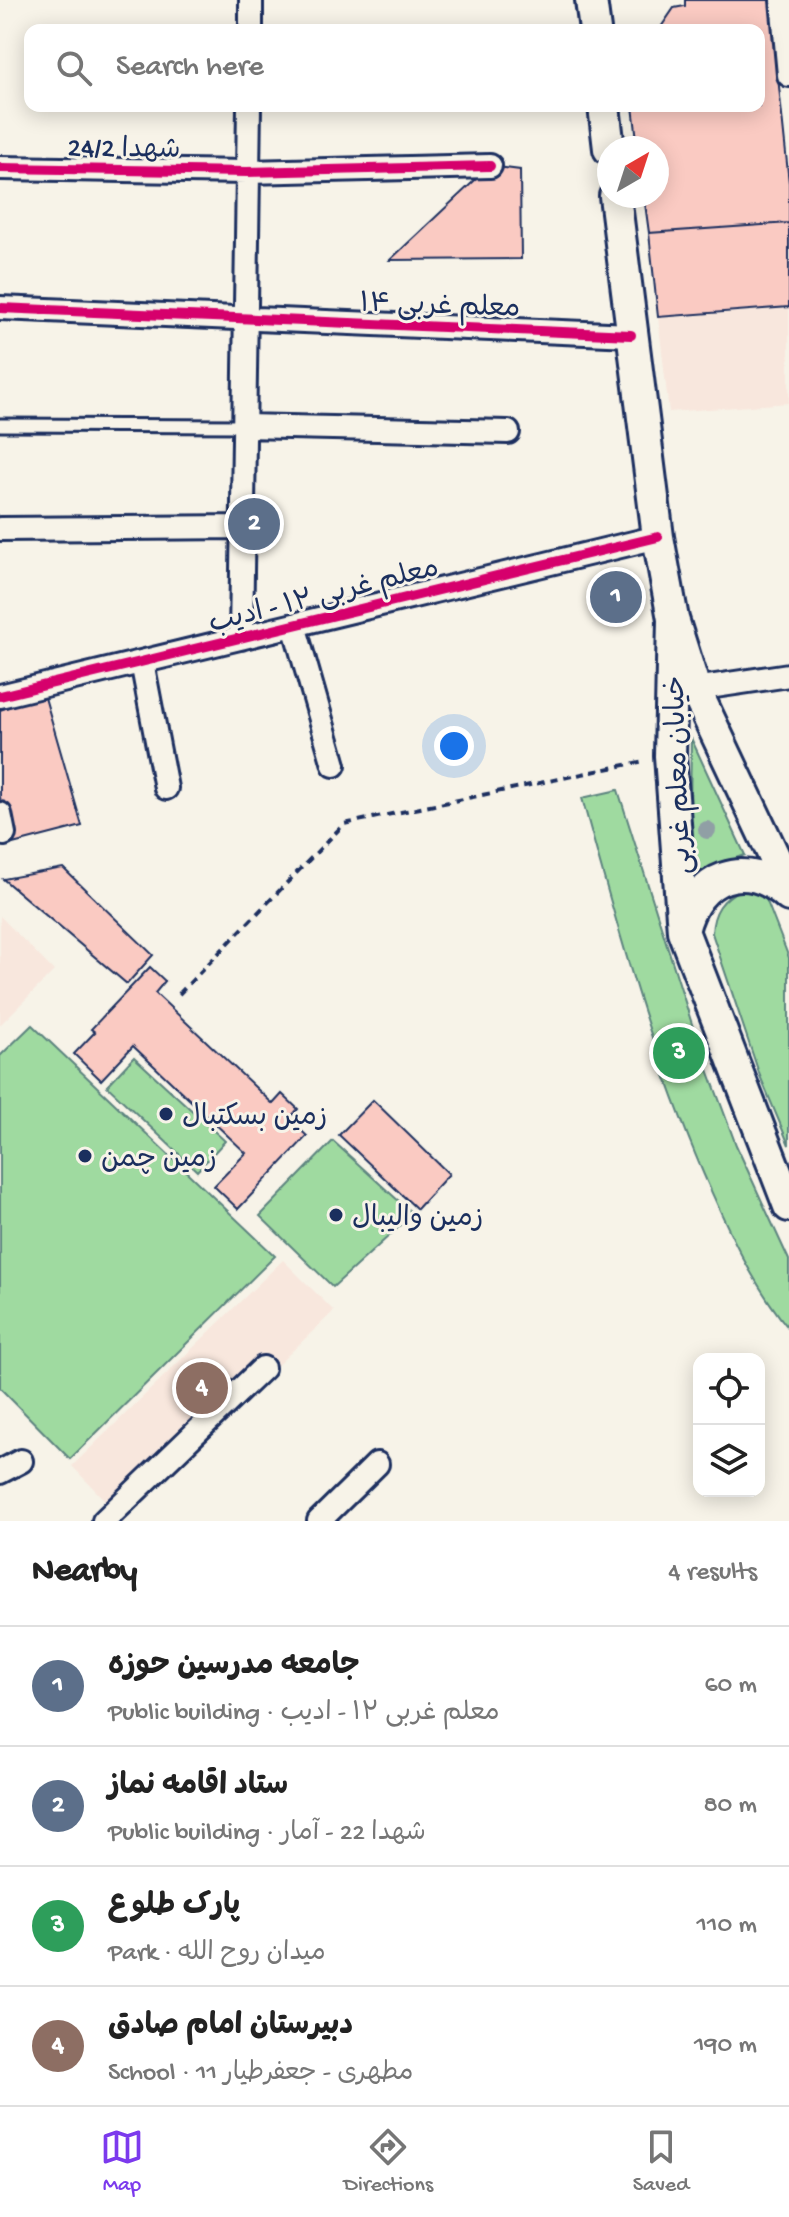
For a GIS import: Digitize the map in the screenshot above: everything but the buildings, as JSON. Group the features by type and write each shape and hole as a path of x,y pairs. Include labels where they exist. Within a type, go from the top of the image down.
{"main road":[{"path":"591,0 594,24"},
{"path":"605,112 607,136"},
{"name":"خیابان معلم غربی","path":"616,208 658,537 673,619 695,689 789,888"},
{"name":"خیابان معلم غربی","path":"673,619 670,756 683,931 789,1206"},
{"path":"683,931 688,912 703,890 731,875 767,878 789,896"}],"street":[{"path":"251,0 251,24"},
{"path":"782,0 789,75"},
{"path":"241,638 249,112"},
{"name":"شهدا 24/2","path":"0,168 247,172 490,166"},
{"name":"معلم غربی ۱۴","path":"0,308 631,335"},
{"path":"244,426 508,432"},
{"path":"0,529 243,527"},
{"name":"معلم غربی ۱۲ - ادیب","path":"0,696 658,537"},
{"path":"294,625 334,765"},
{"path":"142,662 166,788"},
{"path":"695,689 789,675"},
{"path":"104,1521 263,1368"},
{"path":"0,1472 21,1461"},
{"path":"319,1521 377,1464"}],"lane":[{"path":"0,425 244,426"}],"path":[{"path":"179,994 344,824 670,756"}],"shaded area":[{"path":"789,307 789,403 669,412 658,317"},
{"path":"0,916 54,971 0,1025"},
{"path":"283,1260 334,1311 120,1516 72,1466"}],"green space":[{"path":"691,738 745,855 697,873 690,816"},
{"path":"618,790 697,1040 736,1145 789,1260 789,1329 752,1274 713,1196 685,1129 636,988 582,798"},
{"path":"741,889 756,891 766,899 789,958 789,1145 760,1076 712,933 720,906"},
{"name":"زمین چمن","path":"32,1025 275,1256 70,1459 0,1388 0,1056"},
{"name":"زمین بسکتبال","path":"134,1057 225,1141 197,1171 107,1086"},
{"name":"زمین والیبال","path":"333,1141 413,1214 333,1287 260,1216"}],"cycle path":[{"path":"0,168 247,172 490,166"},
{"path":"0,308 631,335"},
{"path":"0,696 658,537"}],"place":[{"name":"ستاد اقامه نماز","path":"254,524"},
{"name":"جامعه مدرسین حوزه","path":"616,597"},
{"name":"پارک طلوع","path":"679,1053"},
{"name":"زمین بسکتبال","path":"166,1114"},
{"name":"زمین چمن","path":"85,1156"},
{"name":"زمین والیبال","path":"336,1215"},
{"name":"دبیرستان امام صادق","path":"202,1388"}]}
